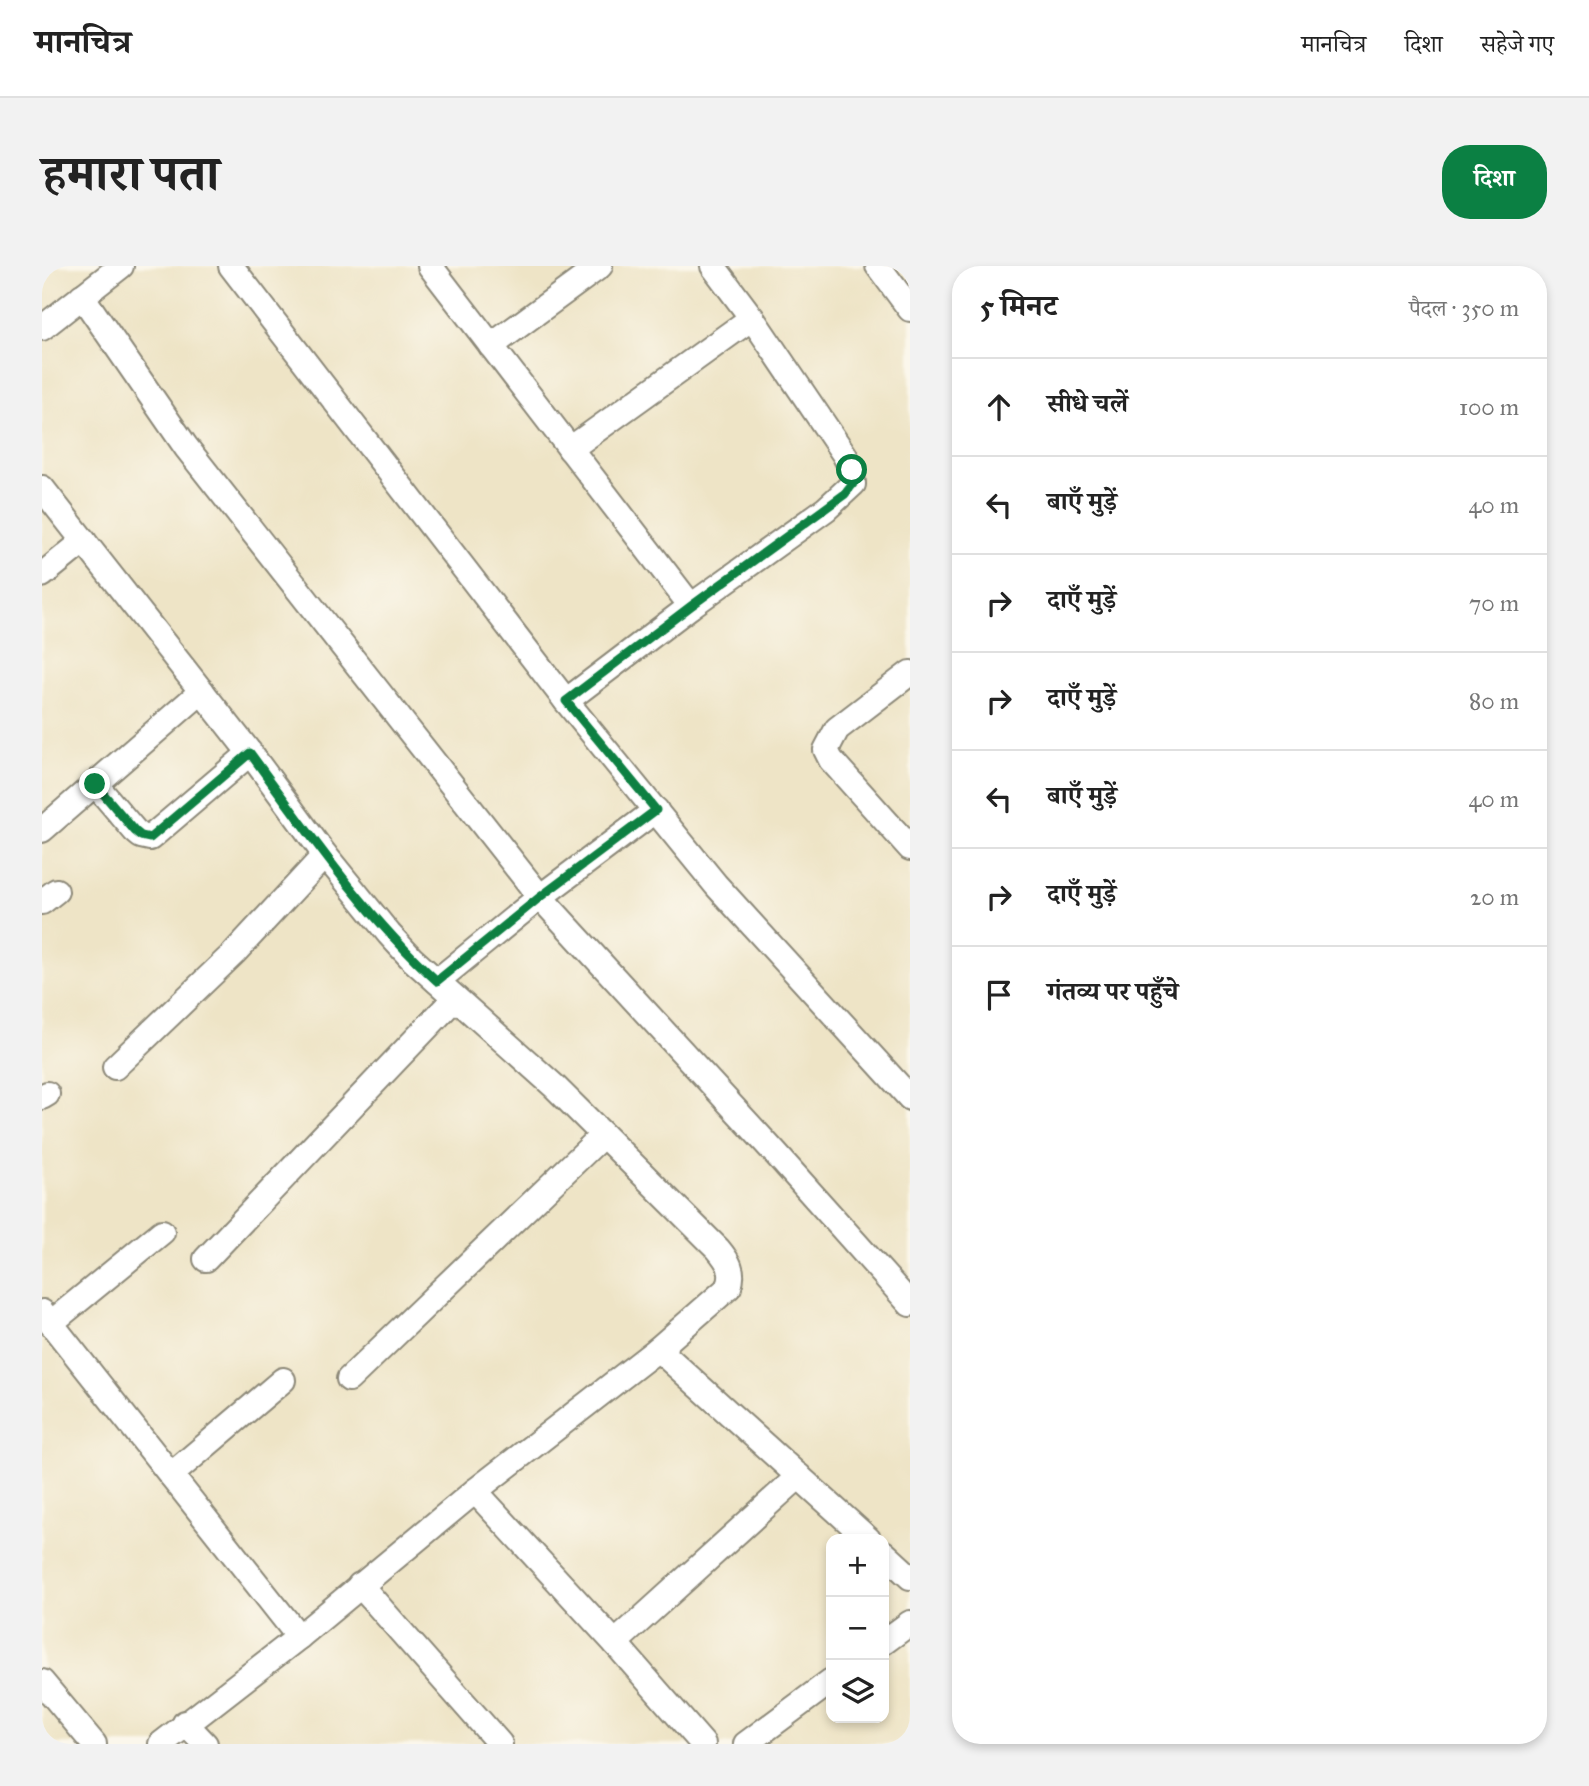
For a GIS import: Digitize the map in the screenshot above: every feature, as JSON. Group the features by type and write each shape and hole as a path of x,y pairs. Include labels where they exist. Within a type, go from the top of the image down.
{"street":[{"path":"42,328 121,266"},
{"path":"231,266 566,701 716,885 910,1098"},
{"path":"430,266 691,606"},
{"path":"491,346 600,266"},
{"path":"566,701 691,606 826,509 853,484 852,470 845,454 713,266"},
{"path":"878,266 910,309"},
{"path":"82,296 186,447 540,897 910,1304"},
{"path":"570,449 752,318"},
{"path":"42,488 250,753 324,855 389,934 455,998 554,1086 603,1135 729,1262 732,1279 729,1287 658,1349 475,1491 299,1637 161,1744"},
{"path":"42,575 84,541"},
{"path":"910,673 837,729 826,750 831,760 910,848"},
{"path":"42,830 202,691"},
{"path":"95,784 135,831 150,838 250,753"},
{"path":"437,981 540,897 656,810"},
{"path":"115,1067 234,953 324,855"},
{"path":"206,1259 455,998"},
{"path":"349,1378 603,1135"},
{"path":"162,1232 46,1317 299,1637"},
{"path":"658,1349 863,1534"},
{"path":"171,1475 283,1380"},
{"path":"615,1643 799,1476"},
{"path":"475,1491 615,1643 703,1744"},
{"path":"889,1558 910,1577"},
{"path":"360,1585 500,1744"},
{"path":"889,1638 910,1623"},
{"path":"42,1682 94,1744"},
{"path":"746,1744 826,1685"},
{"path":"185,1723 205,1744"}],"route":[{"path":"95,784 135,831 150,838 250,753 324,855 368,909 412,959 437,981 540,897 656,810 566,701 845,494 853,484 852,470"}]}
